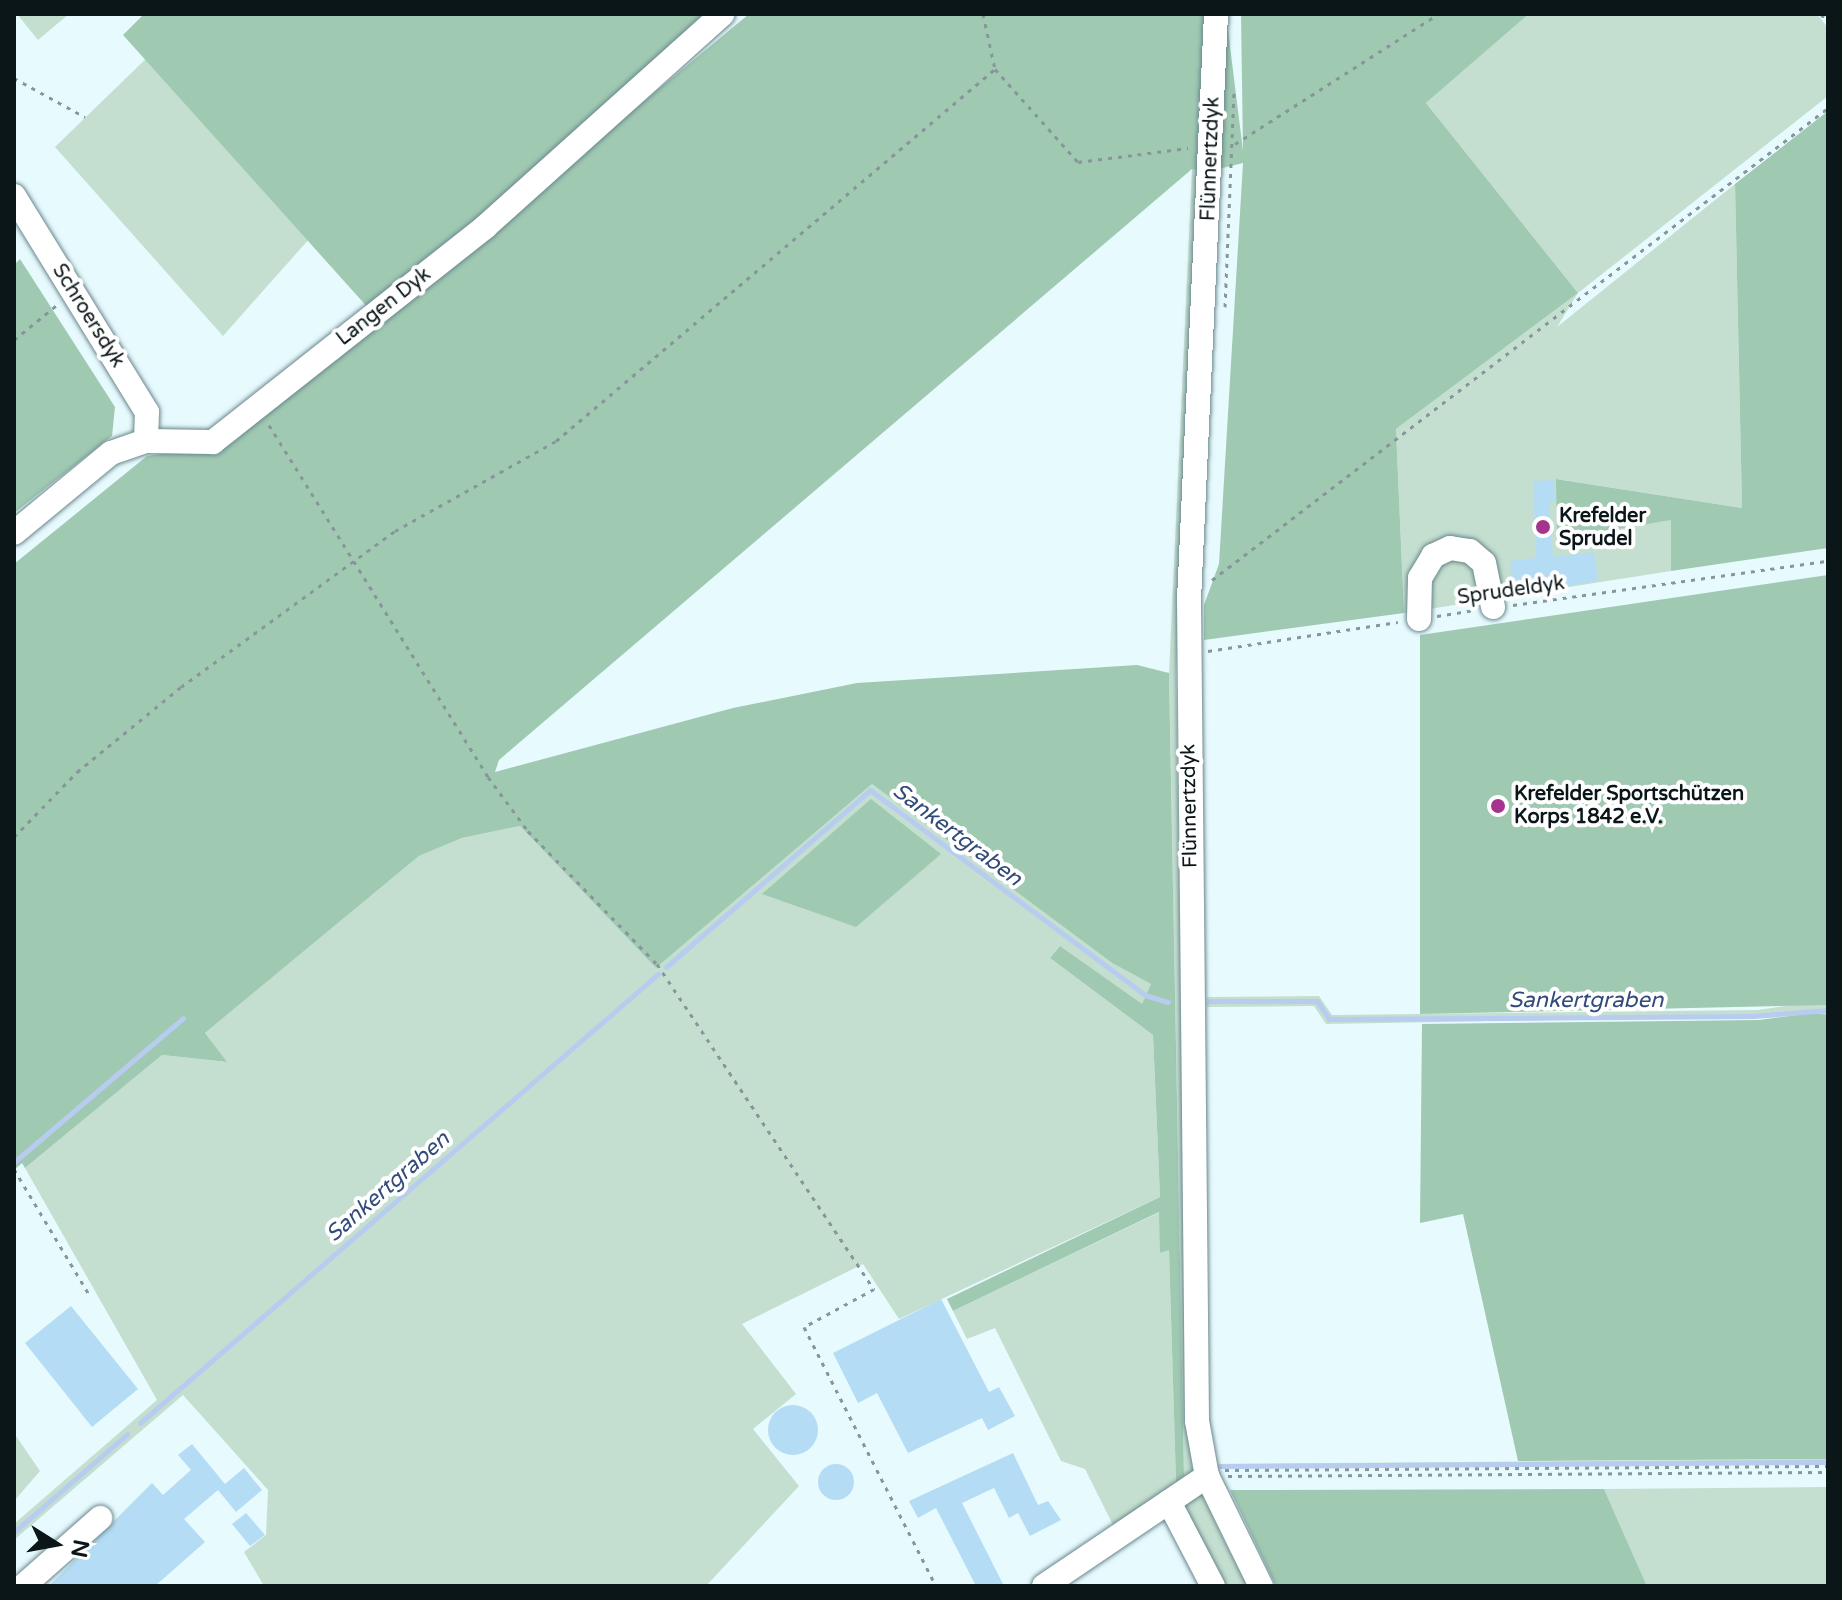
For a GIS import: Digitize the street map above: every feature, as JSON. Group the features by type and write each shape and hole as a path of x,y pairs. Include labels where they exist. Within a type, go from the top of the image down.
{"street":[{"name":"Langen Dyk","path":"14,533 111,453 146,441 213,442 485,227 722,14"},
{"name":"Flünnertzdyk","path":"1216,14 1224,145 1189,600 1197,1421 1207,1476 1261,1586"},
{"name":"Schroersdyk","path":"14,196 147,412 146,441"},
{"path":"1419,619 1420,578 1433,556 1450,548 1470,551 1484,563 1493,607"},
{"path":"1044,1586 1207,1476"},
{"path":"1169,1502 1213,1586"},
{"path":"23,1586 100,1518"}],"path":[{"path":"983,14 995,69 1078,162 1224,145 1438,14"},
{"path":"1821,14 1828,23"},
{"path":"14,837 77,772 158,706 395,531 556,441 995,69"},
{"path":"14,78 85,117"},
{"path":"1189,600 1828,108"},
{"path":"14,340 73,292"},
{"path":"255,408 488,777 528,831 657,964 874,1289 804,1327 936,1586"},
{"name":"Sprudeldyk","path":"1198,653 1493,607 1828,561"},
{"path":"14,1169 90,1296"},
{"path":"1207,1476 1219,1470 1828,1466"},
{"path":"1207,1476 1828,1472"}],"green space":[{"path":"17,14 69,14 38,40"},
{"path":"144,14 719,14 370,310 123,35"},
{"path":"749,14 1226,14 1243,151 1241,14 1529,14 1426,103 1578,293 1396,429 1404,613 1204,640 1204,605 1219,564 1243,163 1202,173 1192,169 499,760 495,772 733,708 857,683 1137,665 1169,673 1184,1476 1176,1482 1169,1250 1160,1253 1159,1212 953,1311 947,1299 1160,1197 1153,1035 1050,958 1060,946 1142,1004 1151,984 1112,963 872,784 656,968 520,826 462,838 419,856 205,1033 227,1062 162,1055 25,1168 22,1163 14,1170 14,564 147,456 232,443"},
{"path":"1529,14 1817,14 1828,28 1828,96 1578,293 1426,103"},
{"path":"156,49 318,229 223,336 55,147"},
{"path":"1828,111 1828,548 1671,571 1671,520 1557,539 1556,479 1742,508 1735,184"},
{"path":"1192,169 1202,173 1176,673 1187,1413 1193,1474 1184,1476 1169,673"},
{"path":"1735,184 1742,508 1557,479 1672,520 1671,571 1404,613 1396,429 1578,293 1557,327"},
{"path":"20,259 115,407 112,436 14,513 14,265"},
{"path":"1828,575 1828,1005 1420,1014 1420,635"},
{"path":"872,784 1112,963 1151,984 1142,1005 1060,946 1050,958 1153,1035 1160,1197 899,1319 863,1264 742,1324 796,1394 753,1429 799,1486 706,1586 264,1586 244,1552 266,1535 268,1490 183,1395 14,1540 14,1524 157,1400 25,1168 162,1055 226,1062 205,1033 419,856 462,838 520,826 656,968"},
{"path":"871,799 941,854 856,927 762,894"},
{"path":"1319,996 1332,1015 1758,1010 1813,1002 1828,1005 1828,1015 1326,1024 1314,1006 1207,1007 1207,997"},
{"path":"1813,1013 1828,1015 1828,1459 1518,1461 1463,1214 1420,1223 1422,1024 1759,1020"},
{"path":"1160,1212 1160,1253 1169,1249 1176,1482 1113,1525 1085,1469 1061,1461 995,1328 967,1339 953,1311"},
{"path":"14,1433 40,1471 14,1501"},
{"path":"1828,1459 1828,1464 1219,1464"},
{"path":"1828,1487 1828,1586 1647,1586 1604,1489"},
{"path":"1604,1489 1647,1586 1276,1586 1230,1490"},
{"path":"1201,1491 1247,1586 1218,1586 1176,1501"}],"building":[{"name":"Krefelder Sprudel","path":"1554,480 1555,502 1549,502 1553,557 1594,552 1598,581 1514,594 1510,561 1536,558 1533,481"},
{"path":"941,1299 989,1392 999,1387 1015,1416 988,1430 982,1418 908,1453 877,1393 858,1403 833,1353"},
{"path":"71,1306 138,1389 92,1427 25,1343"},
{"path":"793,1405 811,1412 818,1430 811,1448 793,1455 775,1448 768,1430 775,1412"},
{"path":"192,1444 225,1484 244,1468 262,1490 236,1512 218,1490 184,1519 205,1542 155,1586 49,1586 152,1483 163,1495 191,1470 178,1455"},
{"path":"1013,1453 1038,1505 1048,1501 1061,1520 1030,1536 1018,1513 1009,1518 994,1488 962,1503 1004,1586 976,1586 936,1508 918,1518 909,1501"},
{"path":"836,1464 849,1469 854,1482 849,1495 836,1500 823,1495 818,1482 823,1469"},
{"path":"246,1513 265,1535 250,1546 232,1524"}],"waterway":[{"name":"Sankertgraben","path":"666,967 870,790 1145,995 1168,1002"},
{"name":"Sankertgraben","path":"140,1423 658,974"},
{"name":"Sankertgraben","path":"1210,1001 1317,1001 1329,1019 1753,1016 1828,1010"},
{"path":"14,1162 183,1018"},
{"name":"Sankertgraben","path":"14,1532 127,1434"},
{"path":"1220,1466 1828,1462"}],"place":[{"name":"Krefelder Sprudel","path":"1543,527"},
{"name":"Krefelder Sportschützen Korps 1842 e.V.","path":"1498,806"}]}
